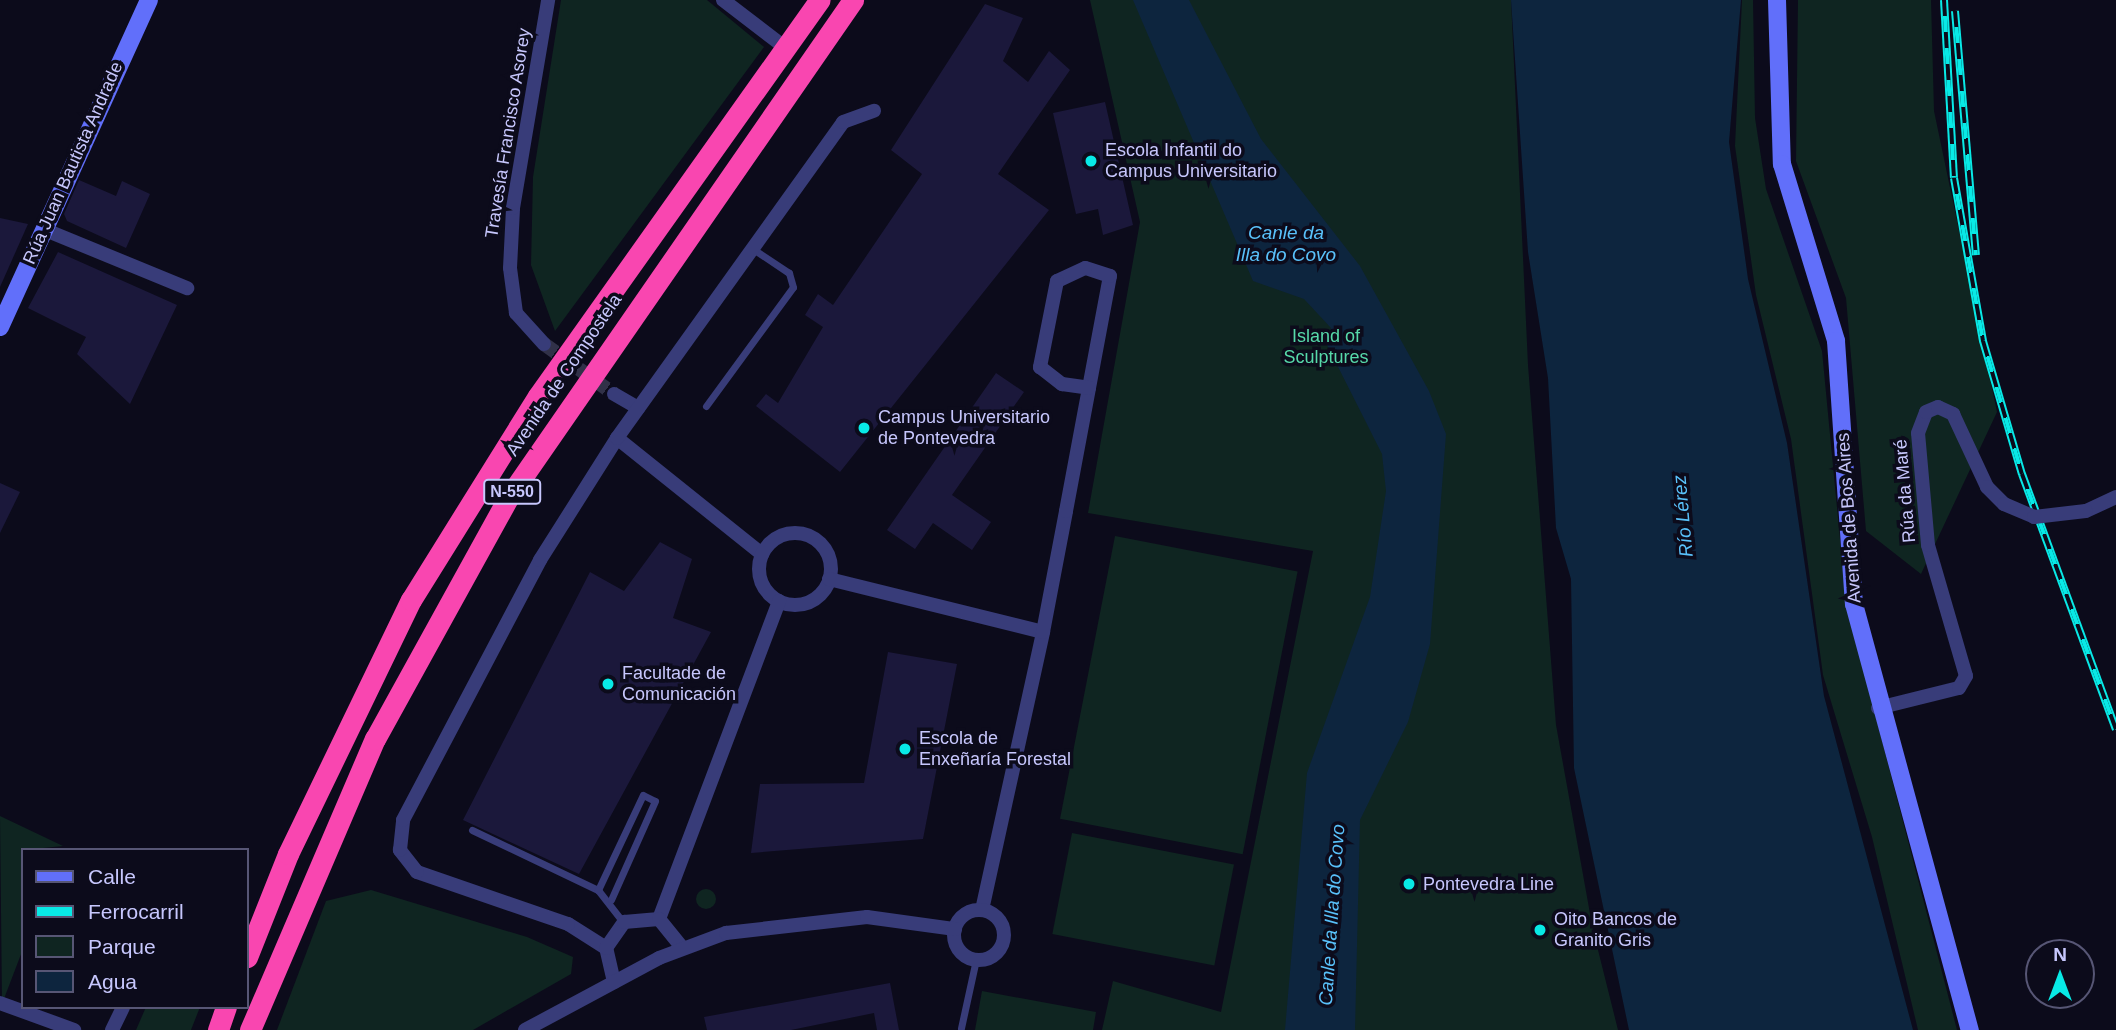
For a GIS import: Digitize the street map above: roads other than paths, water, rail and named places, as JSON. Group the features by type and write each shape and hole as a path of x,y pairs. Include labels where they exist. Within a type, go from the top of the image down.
{"highway":[{"name":"Avenida de Compostela","path":"248,954 288,854 411,600 538,396 787,49 818,0"},
{"name":"Avenida de Compostela","path":"250,1030 375,739 508,498 853,0"},
{"path":"218,1030 225,1009"}],"street":[{"name":"Rúa Juan Bautista Andrade","path":"0,327 149,0"},
{"name":"Travesía Francisco Asorey","path":"544,344 516,313 509,268 548,0"},
{"path":"723,0 787,49"},
{"name":"Avenida de Bos Aires","path":"1777,0 1780,149 1836,341 1854,604 1878,708 1970,1030"},
{"path":"614,982 606,948 568,924 417,872 406,863 399,835 466,694 617,438 843,122 874,111"},
{"path":"43,229 187,288"},
{"path":"982,910 1043,632 1089,388 1110,276 1085,268 1057,281 1040,367 1062,384 1089,388"},
{"path":"614,394 638,408"},
{"name":"Rúa da Maré","path":"1878,708 1959,688 1966,676 1928,545 1918,433 1926,412 1938,407 1953,414 1987,487 2004,504 2034,517 2086,511 2116,497"},
{"path":"617,438 762,554"},
{"path":"802,533 828,555 829,579 815,598 779,601 759,575 762,554 778,537 802,533"},
{"path":"829,579 1043,632"},
{"path":"659,919 779,601"},
{"path":"982,910 1000,922 1004,936 992,956 976,959 957,945 955,929 962,917 982,910"},
{"path":"525,1030 682,947 760,926 867,917 955,929"},
{"path":"606,948 624,922 659,919"},
{"path":"659,919 682,947"},
{"path":"0,1003 74,1030"},
{"path":"112,1030 121,1009"}],"lane":[{"path":"706,406 793,287 789,273 752,248"},
{"path":"598,890 643,795 655,801 611,900"},
{"path":"472,830 598,890 611,900 624,922"},
{"path":"961,1028 976,959"}],"water":[{"name":"Canle da Illa do Covo","path":"1133,0 1189,0 1261,139 1360,266 1429,391 1446,434 1430,644 1408,722 1360,820 1355,1030 1285,1030 1307,773 1370,597 1386,491 1382,454 1325,341 1331,328 1304,299 1253,281"},
{"name":"Río Lérez","path":"1511,0 1741,0 1729,142 1748,279 1787,443 1824,696 1913,1030 1629,1030 1574,768 1571,579 1556,528 1548,378 1528,252"}],"tunnel":[{"path":"544,344 614,394"}],"railway":[{"path":"1944,0 1954,178 1983,341 2022,474 2116,729"},
{"path":"1955,11 1976,255"}],"place":[{"name":"Escola Infantil do Campus Universitario","path":"1091,161"},
{"name":"Campus Universitario de Pontevedra","path":"864,428"},
{"name":"Facultade de Comunicación","path":"608,684"},
{"name":"Escola de Enxeñaría Forestal","path":"905,749"},
{"name":"Pontevedra Line","path":"1409,884"},
{"name":"Oito Bancos de Granito Gris","path":"1540,930"}],"park label":[{"name":"Island of Sculptures","path":"1326,347"}]}
